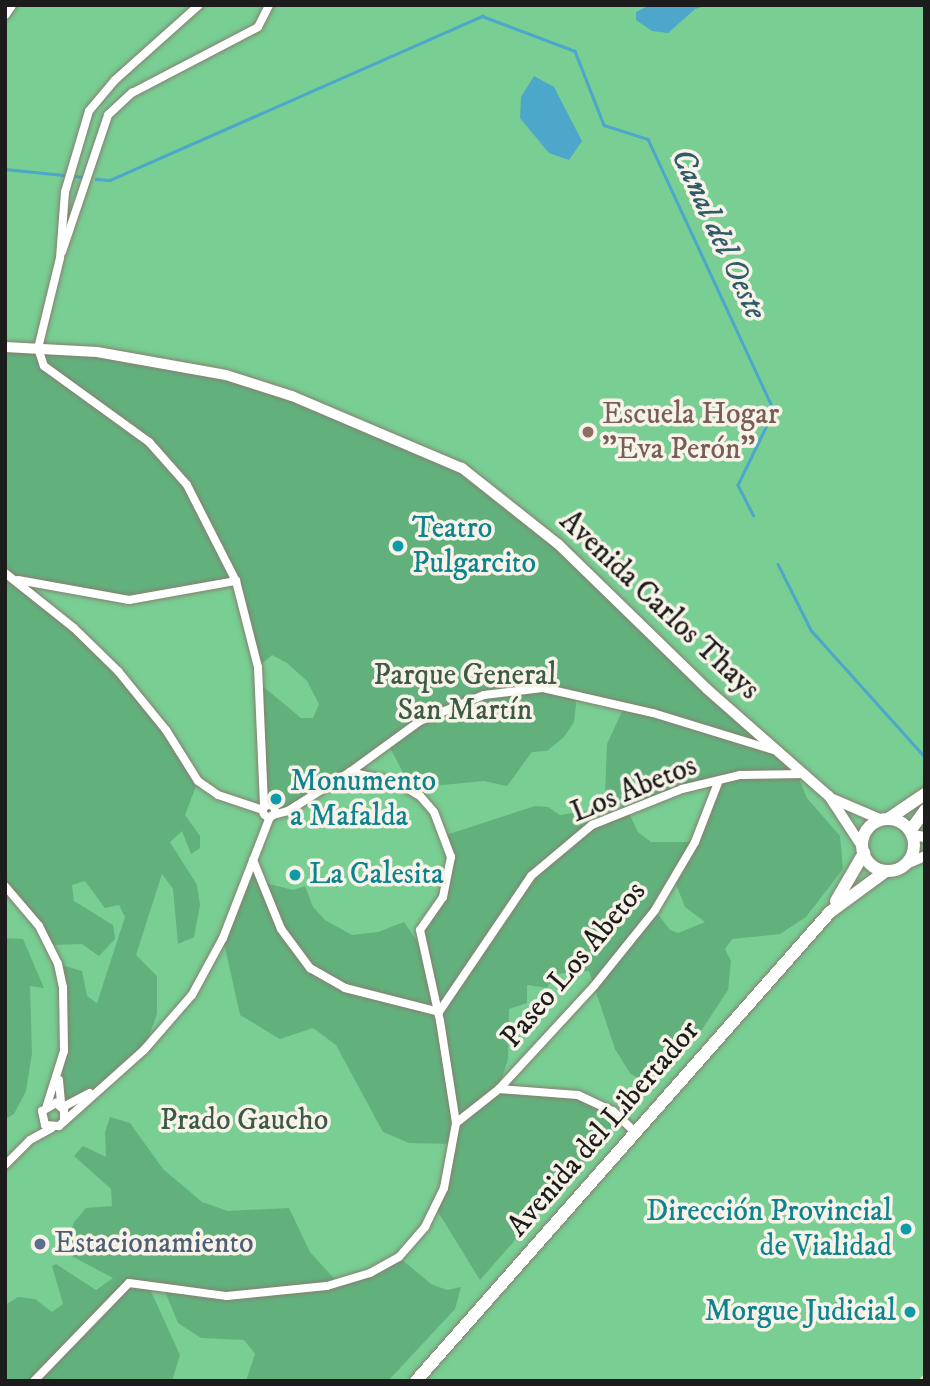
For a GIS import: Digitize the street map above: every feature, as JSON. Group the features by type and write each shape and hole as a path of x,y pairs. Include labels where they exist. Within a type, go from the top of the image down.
{"main road":[{"path":"925,794 866,831 863,850 869,862 886,871 904,865 913,850 925,810"},
{"path":"885,820 916,835"},
{"name":"Avenida del Libertador","path":"830,912 863,850"},
{"name":"Avenida del Libertador","path":"416,1381 830,912 886,871"}],"street":[{"path":"5,13 11,5"},
{"path":"60,258 65,192 89,111 115,80 199,5"},
{"path":"5,1165 9,1155 64,1121 98,1088 144,1050 192,995 223,938 268,813 261,791 258,667 236,581 187,485 149,442 44,366 38,348 60,258 108,115 132,93 258,27 269,5"},
{"name":"Avenida Carlos Thays","path":"5,347 97,352 226,375 292,396 439,455 492,489 558,544 707,689 829,796 863,850"},
{"path":"9,576 50,589 129,600 236,581"},
{"path":"9,576 118,671 166,730 198,781 218,795 268,813 288,811 350,772 420,721 484,695 543,688 653,713 779,751"},
{"path":"34,1381 129,1283 227,1296 327,1286 370,1273 399,1257 425,1227 444,1188 456,1123 439,1012 420,930 450,877 452,857 446,835 420,796 398,783 350,772"},
{"name":"Los Abetos","path":"439,1012 531,876 561,847 592,825 682,789 719,780 740,775 805,774"},
{"name":"Paseo Los Abetos","path":"456,1123 499,1089 594,986 655,910 695,842 719,780"},
{"name":"Avenida Carlos Thays","path":"829,796 885,820"},
{"path":"904,865 925,856"},
{"path":"253,860 281,929 310,968 345,988 439,1012"},
{"path":"5,886 30,912 58,964 66,1016 59,1075 64,1121"},
{"path":"30,1140 59,1075"},
{"path":"47,1105 62,1106 98,1088"},
{"path":"499,1089 578,1095 613,1111 636,1133"},
{"path":"41,1119 52,1128"}],"green space":[{"name":"Parque General San Martín","path":"5,5 925,5 925,802 921,809 925,816 925,1373 918,1381 5,1381"},
{"path":"5,347 97,352 226,375 438,455 522,512 797,774 807,798 840,836 843,869 806,917 780,934 732,939 725,949 731,961 728,990 699,1034 682,1048 661,1055 662,1076 648,1085 630,1073 615,1049 589,971 555,974 547,988 527,985 527,1003 509,1009 508,1059 499,1088 578,1095 621,1119 480,1280 435,1207 452,1144 409,1143 383,1132 336,1045 313,1028 280,1039 240,1015 223,938 253,860 261,882 293,890 305,886 313,907 325,920 352,935 378,932 404,922 419,944 420,930 450,877 446,835 535,806 548,807 560,815 586,811 593,825 627,810 605,794 607,744 624,707 577,696 574,722 564,737 547,751 532,752 507,786 484,781 442,785 407,780 388,744 288,811 275,809 261,791 259,683 301,718 313,718 319,704 307,681 287,663 272,655 258,667 236,581 129,600 14,579 118,671 198,781 185,815 200,836 200,848 191,854 182,831 170,842 197,885 200,905 194,937 178,944 173,889 162,874 136,955 157,976 157,1014 144,1050 98,1089 63,1107 58,964 82,971 87,996 97,1003 125,917 119,905 105,908 85,881 72,885 74,901 113,925 115,939 99,956 82,944 50,945 5,886","holes":["718,781 695,842 651,842 638,832 628,811 682,789","674,879 685,907 705,922 678,933 670,930 655,910"]},
{"path":"5,938 23,939 44,988 30,986 32,1053 26,1091 14,1114 5,1119"},
{"path":"110,1117 130,1123 163,1169 202,1202 228,1211 289,1208 310,1252 338,1283 399,1257 431,1284 447,1290 461,1287 455,1309 388,1381 246,1381 255,1354 244,1340 201,1338 178,1323 164,1289 149,1287 180,1355 172,1381 5,1381 5,1305 18,1297 35,1299 52,1312 63,1304 52,1266 56,1264 96,1290 113,1278 64,1252 74,1222 86,1208 112,1206 111,1189 74,1156 83,1146 106,1157 105,1132"}],"water":[{"path":"650,5 708,5 695,9 668,33 652,31 636,20 636,12"},
{"path":"534,76 554,87 582,141 569,160 549,153 520,118 521,97"}],"waterway":[{"name":"Canal del Oeste","path":"96,179 110,180 482,16 575,51 604,125 648,139 774,411 738,485 753,515"},
{"name":"Canal del Oeste","path":"5,169 63,175"},
{"path":"76,176 82,177"},
{"name":"Canal del Oeste","path":"778,564 811,630 925,757"}],"place":[{"name":"Escuela Hogar \"Eva Perón\"","path":"588,432"},
{"name":"Teatro Pulgarcito","path":"398,546"},
{"name":"Monumento a Mafalda","path":"276,799"},
{"name":"La Calesita","path":"295,875"},
{"name":"Dirección Provincial de Vialidad","path":"906,1229"},
{"name":"Estacionamiento","path":"40,1244"},
{"name":"Morgue Judicial","path":"910,1312"}],"park label":[{"name":"Prado Gaucho","path":"244,1121"}]}
